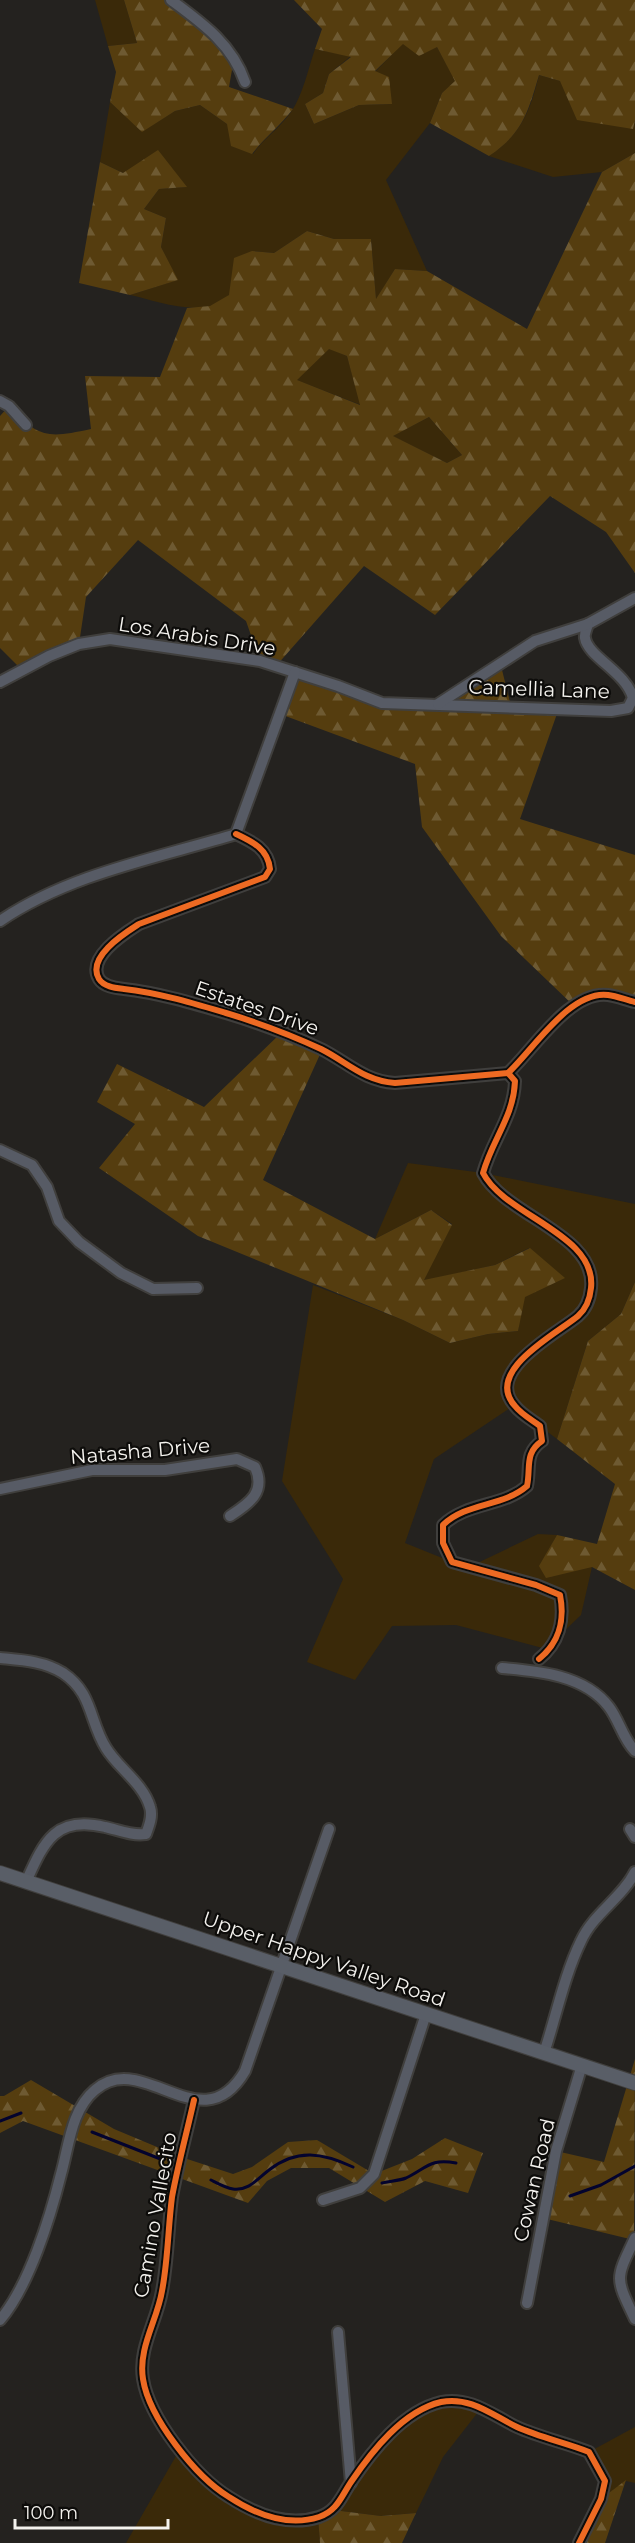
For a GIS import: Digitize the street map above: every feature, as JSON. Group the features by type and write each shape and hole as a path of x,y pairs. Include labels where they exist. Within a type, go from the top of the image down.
{"street":[{"path":"171,0 219,37 239,66 245,82"},
{"path":"0,401 9,406 26,425"},
{"path":"438,704 535,641 588,624 635,598"},
{"name":"Camellia Lane","path":"295,672 382,703 611,711 628,708 633,698 630,686 590,649 585,637 588,624"},
{"name":"Los Arabis Drive","path":"0,682 48,656 79,644 110,639 260,661 295,672 236,834"},
{"path":"0,921 33,900 81,880 236,834"},
{"name":"Estates Drive","path":"236,834 252,841 266,852 270,869 265,877 139,924 120,936 101,956 97,968 99,978 106,985 154,992 258,1023 322,1050 363,1076 378,1082 442,1080 508,1073"},
{"path":"539,1659 550,1650 557,1638 563,1610 560,1595 537,1585 452,1562 443,1543 443,1525 453,1515 518,1494 527,1486 528,1464 532,1448 542,1441 540,1426 513,1405 507,1389 513,1369 535,1346 579,1315 588,1304 591,1287 590,1269 580,1251 506,1199 489,1185 483,1173 488,1156 515,1100 515,1081 508,1073 573,1005 591,997 606,995 635,1002"},
{"path":"0,1150 32,1165 47,1187 59,1221 79,1242 121,1273 153,1289 197,1288"},
{"name":"Natasha Drive","path":"0,1489 92,1470 165,1470 237,1459 255,1467 260,1479 253,1498 230,1516"},
{"path":"0,1658 48,1665 63,1673 83,1691 106,1748 130,1775 151,1808 151,1819 146,1834 136,1836 86,1823 68,1825 50,1835 26,1882"},
{"path":"502,1668 549,1672 597,1694 610,1708 635,1751"},
{"path":"0,2320 16,2301 25,2283 61,2176 73,2126 81,2108 94,2091 106,2083 121,2079 142,2082 194,2100 205,2101 220,2098 236,2087 245,2071 329,1829"},
{"path":"544,2053 581,1941 599,1913 630,1882 635,1872"},
{"name":"Upper Happy Valley Road","path":"0,1873 635,2083"},
{"path":"323,2200 360,2188 374,2174 426,2014"},
{"name":"Cowan Road","path":"527,2303 556,2151 582,2065"},
{"name":"Camino Vallecito","path":"194,2100 172,2197 162,2294 142,2360 143,2380 152,2408 180,2449 215,2489 246,2508 280,2520 318,2517 333,2510 380,2445 401,2424 421,2410 441,2402 458,2401 482,2407 518,2427 589,2451 605,2481 601,2499 579,2543"},
{"path":"635,2238 618,2278 623,2299 635,2319"},
{"path":"338,2332 351,2483"}],"shaded area":[{"path":"95,0 124,0 137,43 108,46"},
{"path":"403,43 437,47 456,81 442,93 430,123 386,180 427,271 395,269 376,300 371,239 334,239 307,231 274,253 252,251 230,294 220,302 209,306 182,307 130,295 177,280 161,247 166,218 144,209 159,189 186,187 123,173 100,162 110,102 142,131 175,111 200,105 227,124 253,154 287,118 295,105 315,49 351,56 329,74 323,93 305,104 314,124 359,105 392,104 375,72"},
{"path":"539,75 560,81 632,129 635,120 635,153 602,172 553,177 489,156 509,139 523,121"},
{"path":"329,348 347,356 361,405 296,380"},
{"path":"429,417 462,455 447,463 392,436"},
{"path":"408,1163 483,1173 635,1204 635,1282 621,1314 588,1341 557,1439 513,1406 434,1459 405,1543 467,1568 538,1534 557,1535 540,1566 592,1567 581,1615 557,1638 550,1650 456,1625 392,1626 355,1680 307,1662 343,1579 282,1481 313,1285 403,1320 450,1343 488,1334 518,1331 529,1248 495,1265 423,1281 452,1224 431,1210 375,1239"},
{"path":"441,2402 482,2407 443,2457 416,2513 381,2516 333,2510 401,2424"},
{"path":"635,2427 635,2483 626,2481 601,2499 605,2481 589,2452"},
{"path":"180,2449 215,2489 280,2520 318,2517 320,2543 126,2543"}],"green space":[{"path":"124,0 171,0 234,58 229,87 293,109 252,154 231,146 227,124 200,105 175,111 142,132 110,102 116,72 108,46 137,43"},
{"path":"294,0 635,0 635,120 633,129 577,120 560,81 539,75 523,121 510,139 489,156 430,123 442,93 455,81 437,47 419,56 403,44 375,71 389,77 392,104 359,105 314,124 305,104 323,93 329,74 351,57 315,49 322,29"},
{"path":"158,150 187,187 159,189 144,209 166,218 161,247 178,280 130,295 79,283 100,162 123,173"},
{"path":"635,153 635,573 606,532 550,496 435,615 364,566 276,666 260,661 246,621 138,540 86,597 79,644 22,670 0,648 0,416 9,406 29,425 46,433 65,434 91,429 85,376 160,377 187,308 210,306 229,295 234,258 252,251 274,253 307,231 334,239 371,239 376,299 395,269 427,271 527,329 602,172","holes":["329,349 347,356 360,405 297,380","429,417 462,455 447,463 393,436"]},
{"path":"499,658 511,706 559,708 520,819 635,855 635,1002 606,995 573,1005 501,936 422,827 415,764 280,714 295,672 382,703 438,704"},
{"path":"281,1033 322,1050 263,1180 375,1239 431,1210 452,1225 424,1280 495,1265 530,1248 565,1278 525,1297 518,1331 488,1334 450,1343 403,1320 198,1236 99,1168 135,1124 97,1102 117,1064 204,1107"},
{"path":"635,1282 635,1590 592,1567 546,1578 539,1566 557,1535 597,1544 615,1484 557,1439 588,1341 621,1314"},
{"path":"635,2059 634,2240 543,2218 556,2151 604,2162"},
{"path":"31,2080 114,2129 181,2157 233,2174 252,2167 288,2142 317,2140 374,2174 412,2159 445,2138 483,2153 468,2193 425,2181 385,2202 329,2168 291,2168 267,2181 248,2203 23,2121 0,2133 0,2096 4,2096"},
{"path":"626,2480 605,2543 579,2543 601,2499"},
{"path":"333,2510 381,2516 416,2513 402,2543 320,2543 318,2517"}],"waterway":[{"path":"0,2121 21,2113"},
{"path":"92,2132 163,2160"},
{"path":"211,2180 230,2188 244,2188 279,2163 290,2158 310,2155 331,2158 353,2167"},
{"path":"382,2183 406,2178 434,2163 456,2163"},
{"path":"570,2196 601,2185 635,2166"}],"cycle path":[{"path":"236,834 254,843 263,851 270,869 265,877 139,924 102,954 96,971 101,982 110,987 175,999 251,1021 321,1049 374,1079 395,1083 508,1073 566,1011 580,1002 594,996 608,995 635,1002"},
{"path":"508,1073 515,1081 514,1094 507,1117 483,1173 494,1188 510,1202 548,1226 580,1253 589,1269 591,1288 587,1303 581,1313 527,1354 509,1380 508,1393 515,1406 540,1426 542,1441 530,1456 527,1486 507,1498 463,1512 453,1518 443,1525 443,1543 452,1562 536,1585 560,1595 562,1613 559,1630 551,1646 539,1659"},
{"path":"194,2100 172,2197 166,2268 160,2302 145,2345 142,2368 147,2394 154,2411 176,2445 202,2476 229,2497 250,2509 272,2517 284,2520 307,2520 319,2517 334,2507 379,2445 401,2423 427,2407 441,2402 462,2402 480,2408 525,2431 589,2452 605,2481 601,2499 579,2543"}]}
